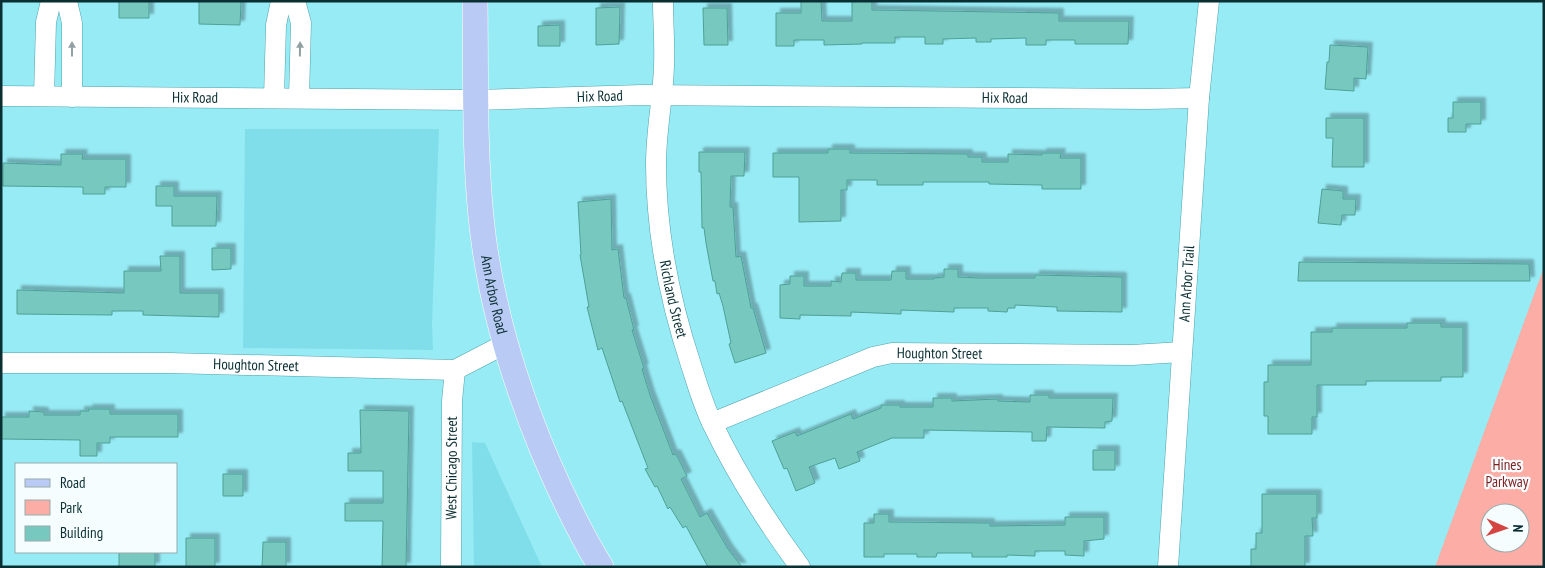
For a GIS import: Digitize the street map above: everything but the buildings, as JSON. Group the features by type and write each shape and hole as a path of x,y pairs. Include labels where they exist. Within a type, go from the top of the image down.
{"main road":[{"name":"Ann Arbor Road","path":"475,1 477,167 481,220 490,275 505,344 524,406 562,495 586,544 600,567"}],"street":[{"path":"44,96 46,22 51,1"},
{"path":"67,1 72,22 72,97"},
{"path":"274,98 276,25 281,1"},
{"path":"295,1 301,22 299,98"},
{"name":"Richland Street","path":"663,1 664,66 657,126 656,164 658,210 664,255 682,339 712,423 744,485 800,567"},
{"name":"Ann Arbor Trail","path":"1168,567 1199,98 1209,1"},
{"name":"Hix Road","path":"1,96 476,100 642,95 1199,98"},
{"name":"Houghton Street","path":"1,363 169,363 455,370 505,344"},
{"name":"Houghton Street","path":"712,423 873,357 892,353 1132,355 1182,352"},
{"name":"West Chicago Street","path":"452,567 452,401 455,370"}],"shaded area":[{"path":"245,129 439,129 432,324 433,350 243,348"},
{"path":"472,442 485,443 542,567 474,567"}],"green space":[{"name":"Hines Parkway","path":"1544,267 1544,567 1435,567"}]}
